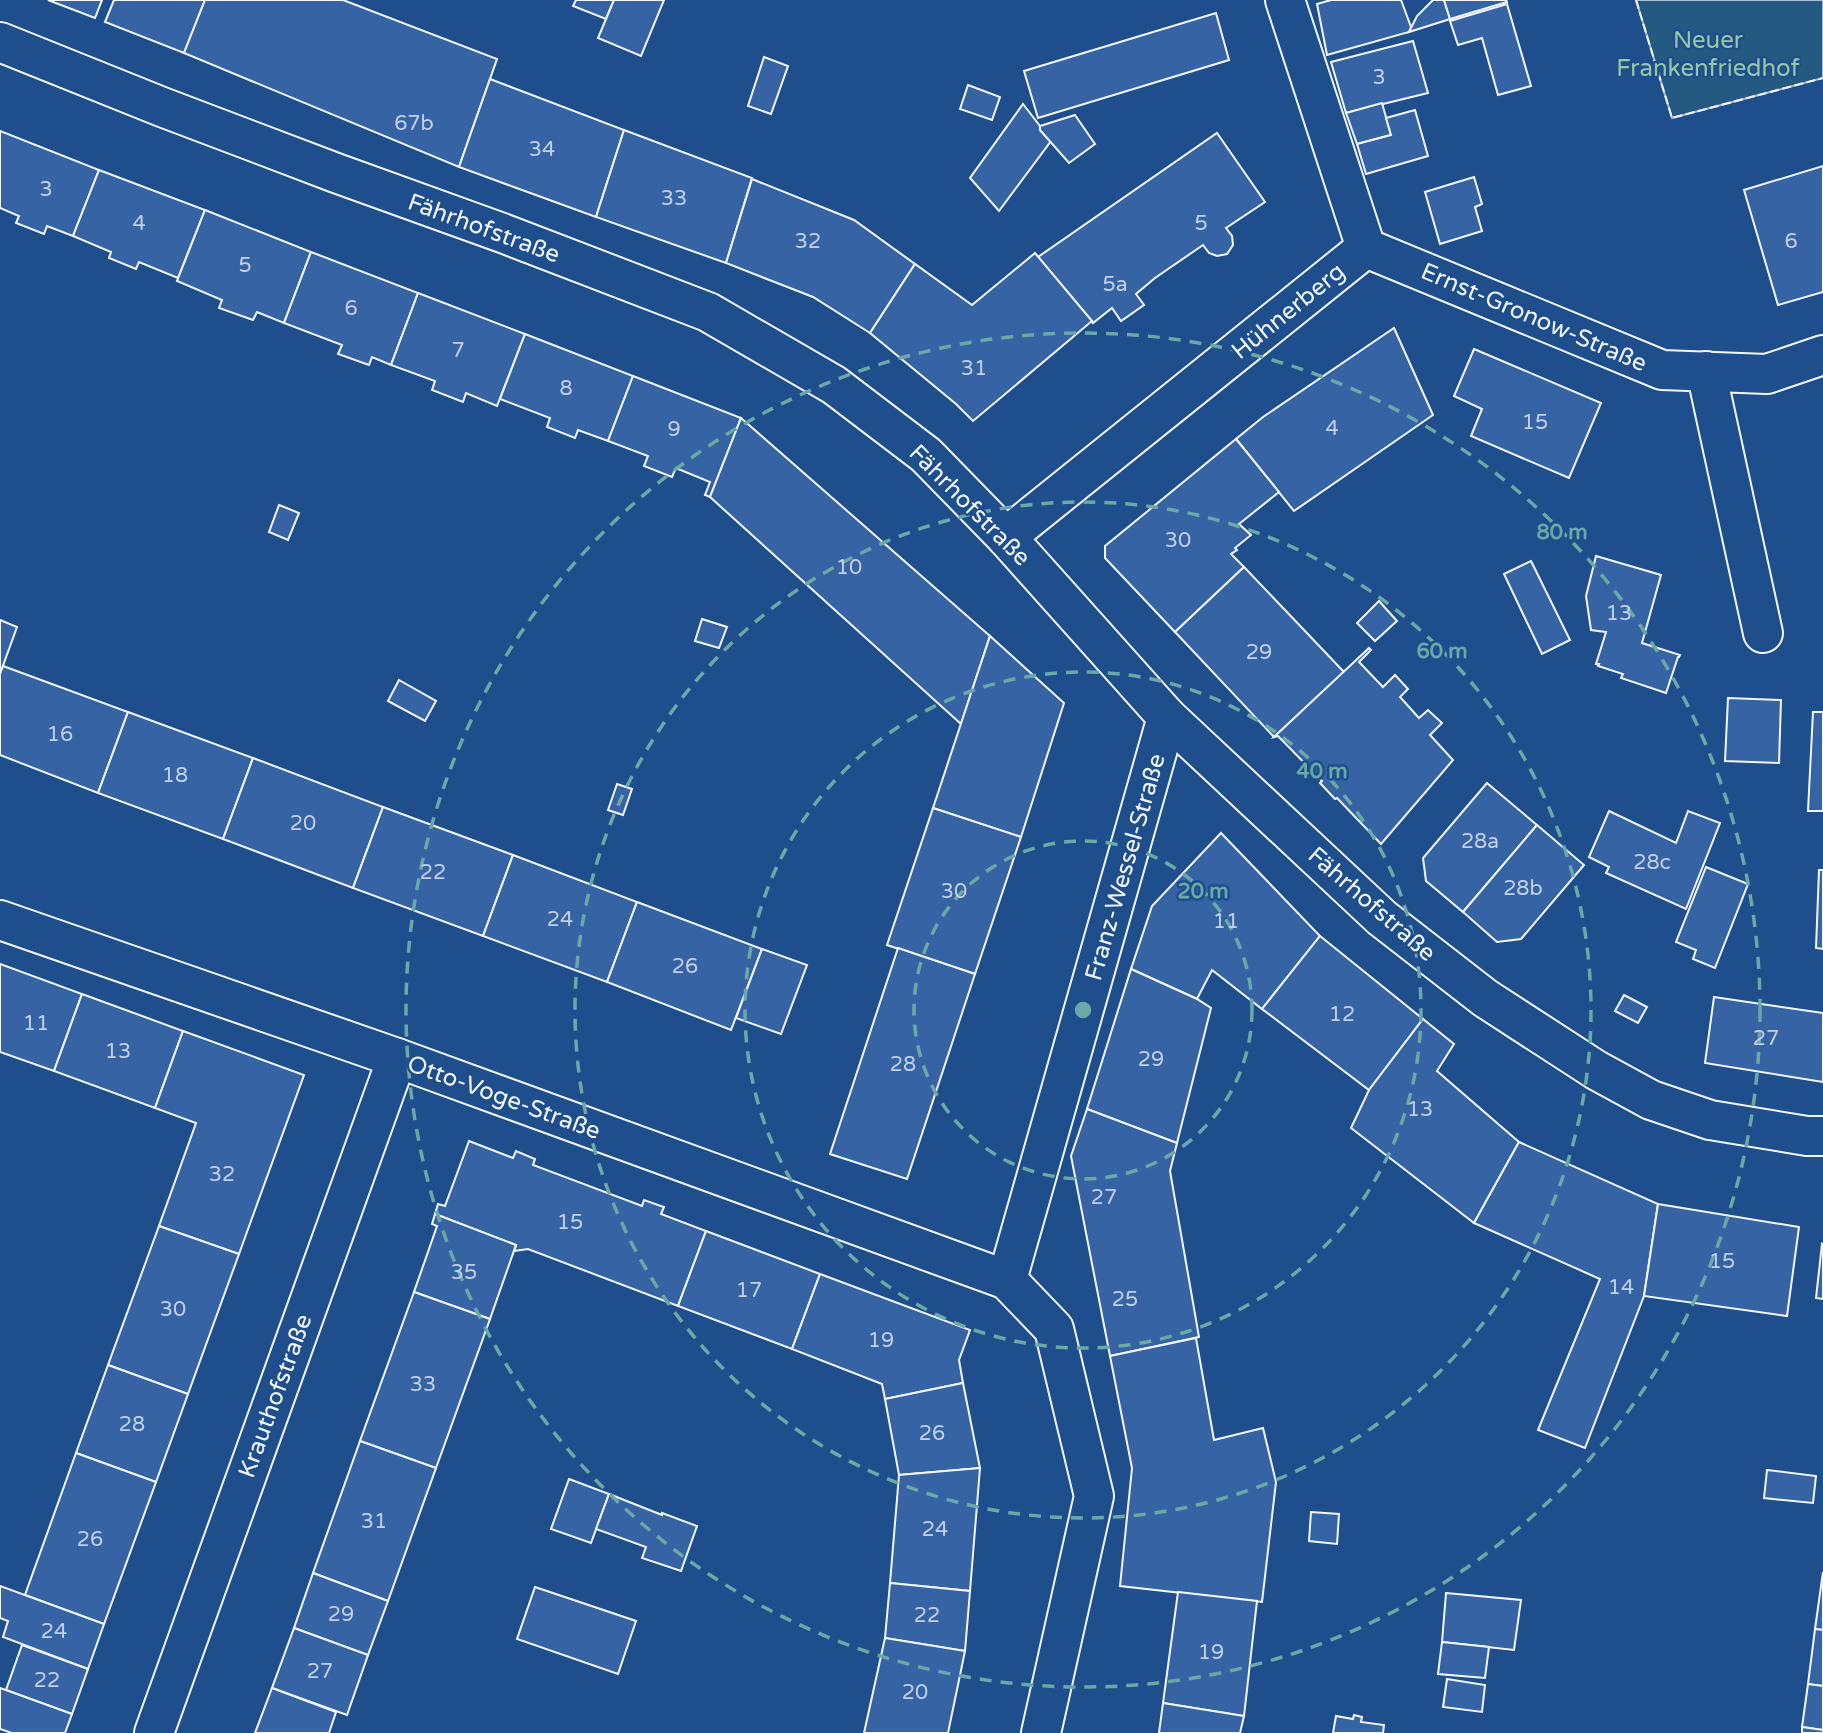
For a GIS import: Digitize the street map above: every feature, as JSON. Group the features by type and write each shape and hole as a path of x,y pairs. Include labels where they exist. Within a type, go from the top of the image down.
{"street":[{"name":"Hühnerberg","path":"1006,537 1366,248 1285,0"},
{"name":"Fährhofstraße","path":"0,42 174,112 708,312 834,385 926,455 1006,537 1167,717 1382,918 1485,998 1596,1070 1651,1100 1710,1120 1807,1136 1823,1136"},
{"name":"Ernst-Gronow-Straße","path":"1366,248 1661,370 1767,374 1823,355"},
{"path":"1706,371 1763,634"},
{"name":"Franz-Wessel-Straße","path":"1007,1280 1167,717"},
{"name":"Otto-Voge-Straße","path":"0,920 397,1058 1007,1280"},
{"name":"Krauthofstraße","path":"154,1733 397,1058"},
{"path":"1007,1280 1054,1329 1094,1496 1041,1733"}],"green space":[{"name":"Neuer Frankenfriedhof","path":"1636,0 1823,0 1823,78 1672,118"}],"building":[{"path":"48,0 102,0 95,18"},
{"path":"114,0 205,0 184,53 105,22"},
{"path":"205,0 343,0 497,59 459,167 184,53"},
{"path":"576,0 614,0 606,19 573,6"},
{"path":"614,0 664,0 641,56 598,38"},
{"path":"1331,0 1401,0 1411,27 1409,32 1327,55 1317,4"},
{"path":"1433,0 1444,0 1450,19 1409,32 1417,16"},
{"path":"1444,0 1506,0 1507,2 1450,19"},
{"path":"1507,4 1531,86 1498,95 1482,38 1458,45 1450,21"},
{"path":"1216,13 1229,60 1038,118 1024,71"},
{"path":"1413,41 1428,93 1346,113 1331,62"},
{"path":"764,57 788,66 771,114 748,106"},
{"path":"490,79 624,130 596,217 459,167"},
{"path":"968,85 1000,97 992,120 960,109"},
{"path":"1382,103 1391,135 1357,144 1346,113"},
{"path":"1023,104 1040,126 1040,130 1051,141 999,211 970,178"},
{"path":"1415,110 1428,156 1366,174 1357,144 1391,135 1386,118"},
{"path":"1075,115 1095,144 1069,163 1040,130 1040,126"},
{"path":"624,130 752,178 726,263 596,217"},
{"path":"0,131 99,170 73,236 47,226 44,234 16,223 19,216 0,208"},
{"path":"1217,133 1265,202 1226,228 1232,236 1233,245 1227,254 1217,256 1209,253 1203,245 1136,294 1144,305 1121,321 1112,308 1093,323 1038,257"},
{"path":"1823,166 1823,292 1778,305 1744,190"},
{"path":"99,170 205,210 178,278 139,262 136,269 109,258 111,252 73,236"},
{"path":"1474,177 1482,204 1475,207 1482,231 1440,244 1425,192"},
{"path":"752,179 854,220 915,264 870,333 813,297 726,263"},
{"path":"205,210 311,252 284,323 257,312 253,320 219,308 222,300 177,281"},
{"path":"311,252 418,293 391,365 372,357 369,365 338,354 342,345 284,323"},
{"path":"1035,253 1092,321 973,421 870,333 915,264 972,305"},
{"path":"418,293 525,334 497,406 466,393 463,402 432,390 435,381 391,365"},
{"path":"1394,328 1433,415 1294,511 1236,439 1263,417"},
{"path":"525,334 633,376 608,441 578,430 575,438 547,427 550,418 500,399"},
{"path":"1474,349 1601,403 1569,478 1471,436 1482,409 1454,396"},
{"path":"633,376 741,418 710,497 705,495 710,482 676,468 672,477 644,466 648,456 608,441"},
{"path":"741,418 990,636 961,724 710,497"},
{"path":"1236,439 1279,492 1239,524 1251,535 1231,554 1244,567 1175,632 1105,558 1105,546"},
{"path":"279,505 299,513 288,540 269,532"},
{"path":"1596,556 1661,575 1642,643 1680,655 1666,693 1621,678 1623,674 1596,664 1606,632 1591,630 1586,596"},
{"path":"1531,561 1570,640 1542,654 1504,574"},
{"path":"1244,567 1344,672 1274,737 1175,632"},
{"path":"1379,601 1397,621 1375,641 1357,623"},
{"path":"702,619 727,627 719,648 695,641"},
{"path":"0,620 17,627 0,674"},
{"path":"990,636 1064,703 1021,837 933,808"},
{"path":"1369,648 1371,650 1359,662 1383,687 1395,675 1408,689 1400,697 1419,718 1428,710 1442,723 1430,735 1453,760 1381,844 1337,798 1335,799 1320,783 1322,781 1278,736 1274,737"},
{"path":"3,666 128,712 98,793 0,755 0,674"},
{"path":"399,680 436,701 425,721 388,701"},
{"path":"1728,698 1781,700 1779,763 1725,761"},
{"path":"128,712 253,758 223,839 98,793"},
{"path":"1813,712 1823,712 1823,811 1808,811"},
{"path":"253,758 383,807 353,888 223,839"},
{"path":"1487,783 1537,825 1463,912 1426,881 1423,858"},
{"path":"617,784 632,789 623,815 608,810"},
{"path":"383,807 513,855 483,936 353,888"},
{"path":"933,808 1021,837 975,974 887,945"},
{"path":"1609,811 1676,843 1688,811 1720,823 1686,909 1606,873 1609,867 1589,857"},
{"path":"1537,825 1584,865 1521,939 1497,942 1463,912"},
{"path":"1221,833 1320,936 1262,1009 1212,970 1197,999 1131,969 1152,906"},
{"path":"513,855 637,902 607,982 483,936"},
{"path":"1706,867 1748,884 1715,968 1693,959 1696,950 1676,942"},
{"path":"1819,870 1823,870 1823,949 1816,948"},
{"path":"637,902 762,949 731,1030 607,982"},
{"path":"1320,936 1423,1019 1369,1090 1262,1009"},
{"path":"898,948 975,974 907,1179 830,1154"},
{"path":"762,949 807,965 781,1034 736,1018"},
{"path":"0,964 82,994 54,1071 0,1052"},
{"path":"1131,969 1211,1008 1177,1143 1087,1109"},
{"path":"82,994 183,1031 155,1108 54,1071"},
{"path":"1624,995 1647,1007 1638,1023 1615,1011"},
{"path":"1714,997 1823,1013 1823,1082 1705,1063"},
{"path":"1423,1019 1454,1044 1437,1071 1519,1142 1474,1223 1351,1128 1369,1090"},
{"path":"183,1031 304,1075 239,1254 159,1226 196,1123 155,1108"},
{"path":"1087,1109 1177,1143 1170,1171 1199,1337 1110,1356 1071,1156"},
{"path":"469,1141 513,1158 516,1151 535,1159 533,1165 642,1206 644,1200 664,1207 661,1214 706,1231 678,1306 528,1249 514,1251 516,1245 435,1214 438,1204 445,1206"},
{"path":"1519,1142 1658,1204 1644,1296 1585,1448 1538,1430 1600,1279 1474,1223"},
{"path":"1658,1204 1799,1227 1787,1316 1644,1296"},
{"path":"435,1214 516,1245 490,1319 414,1292 437,1226 432,1224"},
{"path":"159,1226 239,1254 188,1394 108,1365"},
{"path":"706,1231 820,1274 792,1349 678,1306"},
{"path":"1823,1245 1823,1299 1816,1298"},
{"path":"820,1274 970,1330 959,1360 963,1383 885,1399 882,1384 792,1349"},
{"path":"414,1292 490,1319 436,1468 360,1441"},
{"path":"1196,1338 1214,1440 1263,1428 1276,1482 1262,1602 1120,1586 1132,1468 1110,1356"},
{"path":"108,1365 188,1394 156,1482 76,1453"},
{"path":"963,1383 980,1468 899,1475 885,1399"},
{"path":"360,1441 436,1468 388,1601 313,1573"},
{"path":"76,1453 156,1482 104,1624 25,1595"},
{"path":"980,1468 970,1591 890,1583 899,1475"},
{"path":"1767,1470 1816,1476 1813,1503 1764,1498"},
{"path":"569,1479 609,1494 591,1543 551,1529"},
{"path":"609,1494 697,1526 681,1571 642,1558 646,1547 596,1529"},
{"path":"1311,1512 1339,1514 1337,1544 1309,1541"},
{"path":"1823,1572 1823,1630 1815,1629"},
{"path":"313,1573 388,1601 368,1655 294,1628"},
{"path":"890,1583 970,1591 965,1651 885,1638"},
{"path":"0,1586 104,1624 88,1669 3,1637 8,1621 0,1618"},
{"path":"535,1587 636,1621 618,1674 517,1639"},
{"path":"1178,1592 1257,1601 1244,1716 1163,1703"},
{"path":"1446,1593 1521,1600 1514,1650 1442,1642"},
{"path":"294,1628 368,1655 347,1715 272,1688"},
{"path":"1815,1629 1823,1630 1823,1686 1808,1684"},
{"path":"885,1638 965,1651 948,1733 864,1733"},
{"path":"1442,1642 1489,1647 1485,1678 1438,1674"},
{"path":"22,1645 88,1669 72,1714 6,1690"},
{"path":"1447,1679 1485,1685 1482,1712 1443,1707"},
{"path":"1808,1684 1823,1686 1823,1730 1802,1727"},
{"path":"0,1688 72,1714 65,1733 12,1733 0,1729"},
{"path":"272,1688 336,1712 329,1733 255,1733"},
{"path":"1163,1703 1244,1716 1240,1733 1159,1733"},
{"path":"1354,1715 1362,1717 1361,1722 1384,1725 1383,1733 1333,1733 1336,1716 1353,1719"},
{"path":"1802,1727 1823,1730 1823,1733 1802,1733"}],"fence":[{"path":"1636,0 1672,118 1823,78"}]}
